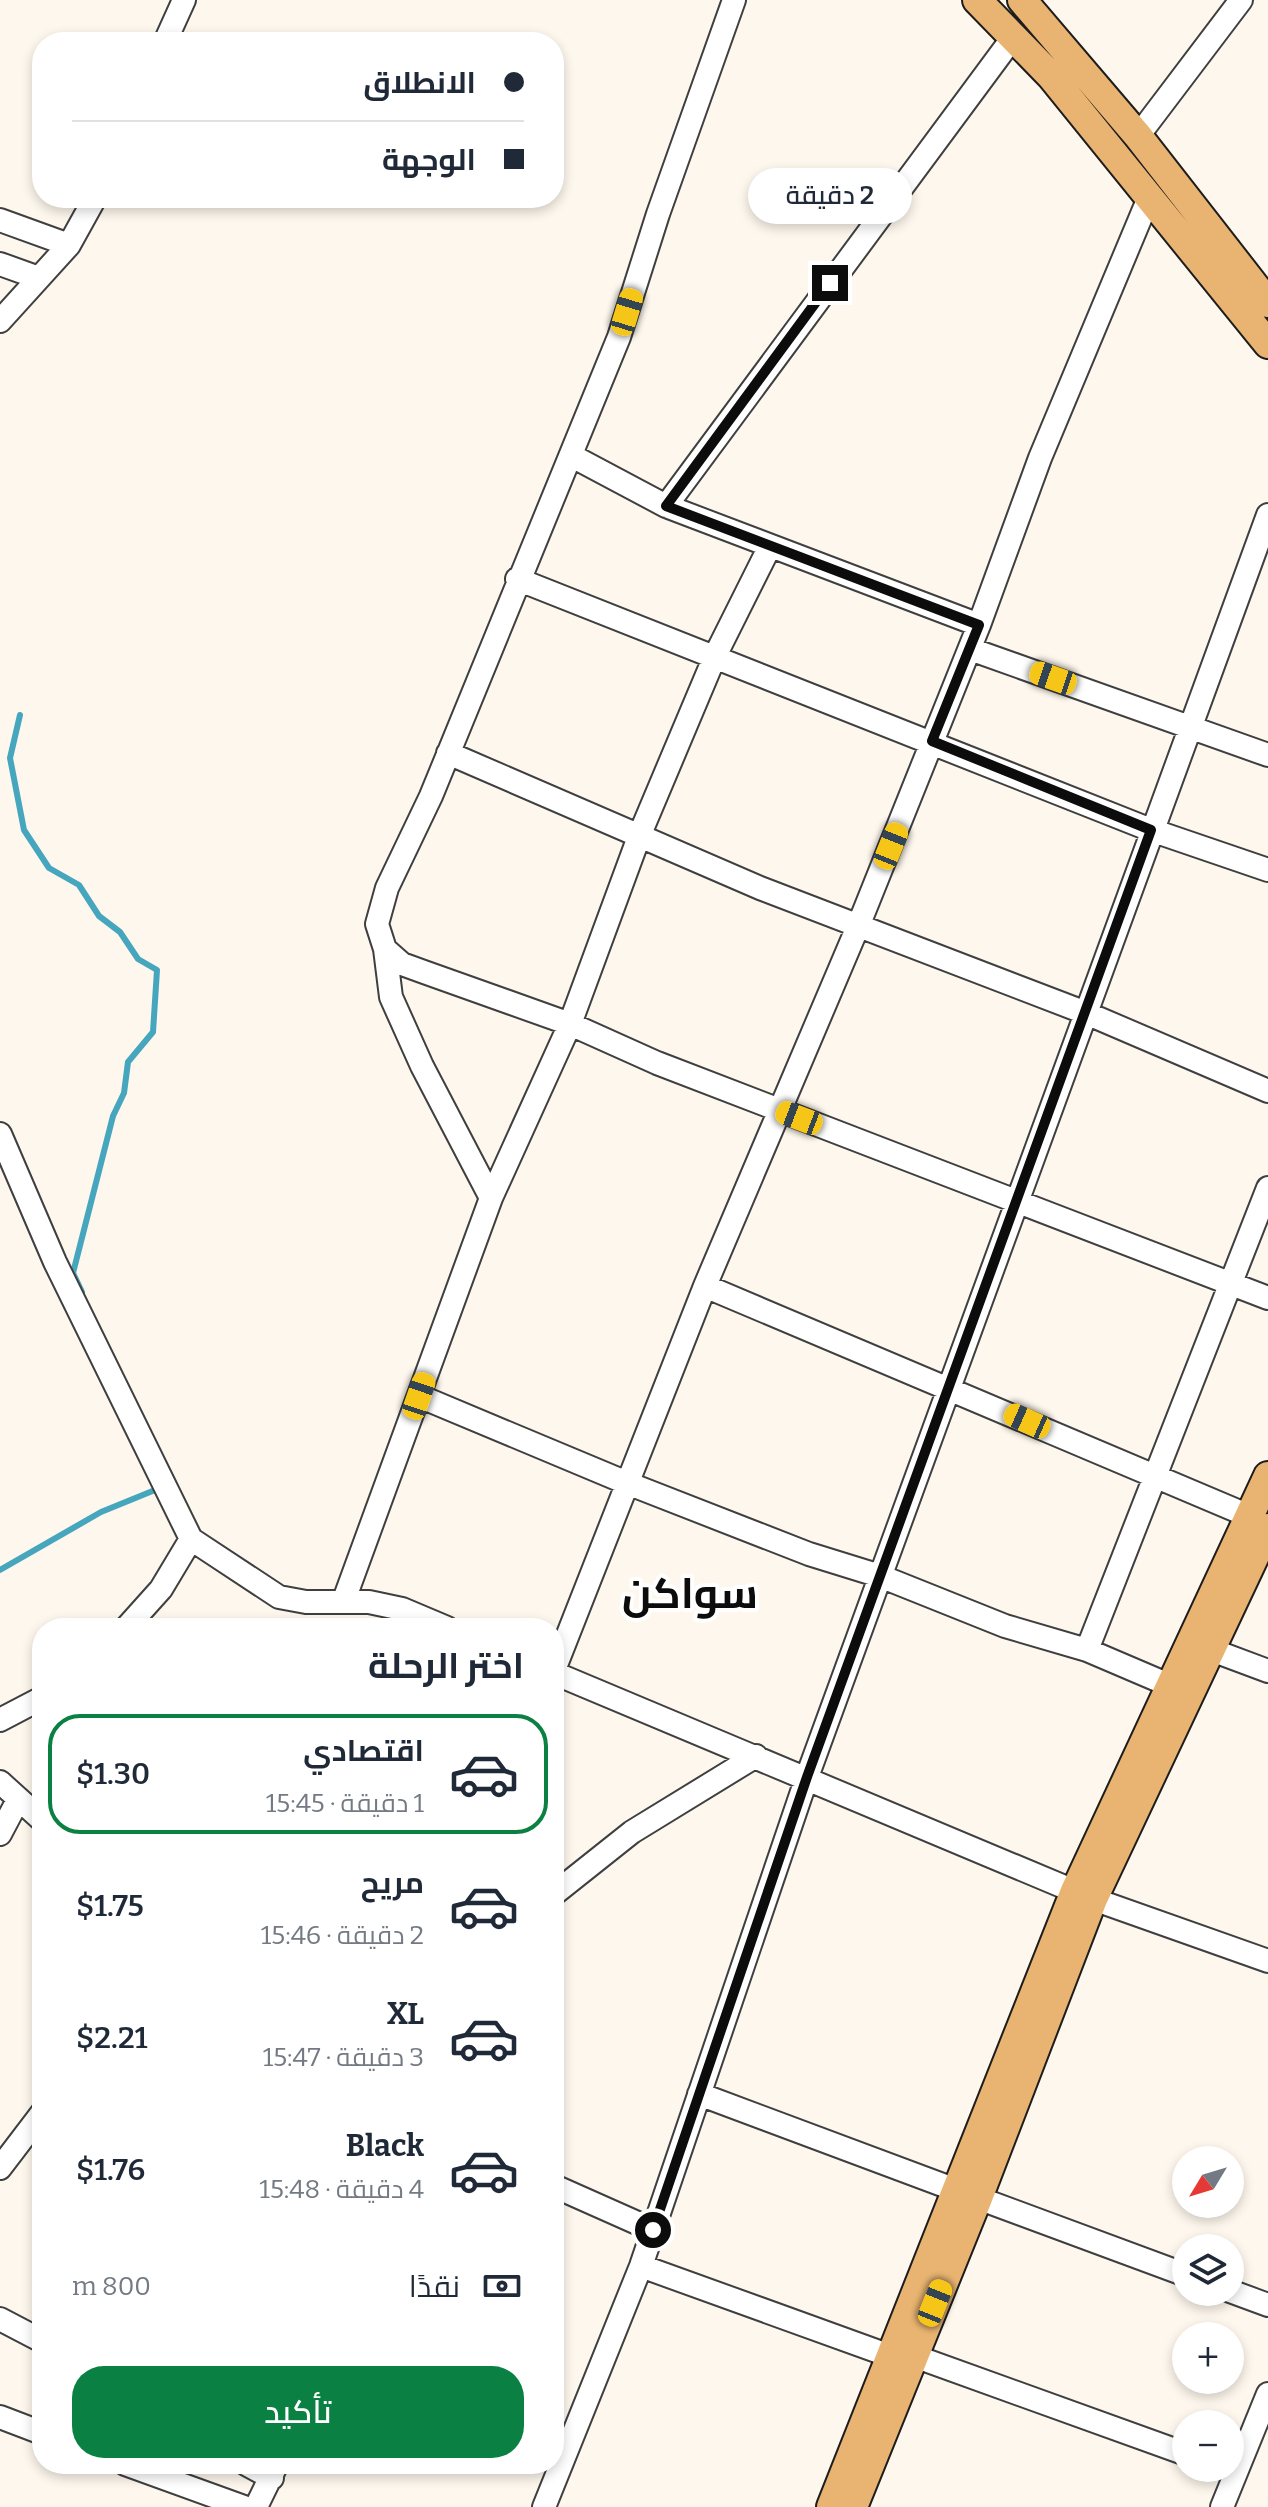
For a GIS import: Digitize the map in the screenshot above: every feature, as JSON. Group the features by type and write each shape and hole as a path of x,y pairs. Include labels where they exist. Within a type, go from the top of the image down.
{"main road":[{"path":"977,0 1051,76 1148,200 1268,344"},
{"path":"1022,0 1138,136 1268,303"},
{"path":"1084,1895 1209,1649 1259,1522 1268,1476"},
{"path":"853,2507 903,2357 1169,1685 1259,1522"},
{"path":"831,2507 903,2357"}],"street":[{"path":"170,32 184,0"},
{"path":"491,1198 422,1066 391,997 385,949 377,924 387,888 448,753 619,337 658,214 734,0"},
{"path":"1138,136 1241,0"},
{"path":"666,506 1014,36"},
{"path":"564,1645 705,1286 859,924 970,649 1040,458 1148,200"},
{"path":"0,321 69,245 89,208"},
{"path":"0,220 69,245"},
{"path":"0,264 39,278"},
{"path":"572,456 666,506 979,625"},
{"path":"564,2457 641,2266 807,1777 1268,515"},
{"path":"344,1600 491,1198 570,1024 640,834 715,656 770,546"},
{"path":"517,579 1151,830 1268,870"},
{"path":"970,649 1268,755"},
{"path":"448,753 760,888 1086,1013 1268,1091"},
{"path":"385,949 402,964 570,1024 657,1063 779,1111 1268,1298"},
{"path":"0,1134 55,1262 191,1539 279,1597 306,1602 344,1600 402,1609 423,1618"},
{"path":"1087,1650 1228,1283 1268,1188"},
{"path":"705,1286 950,1387 1259,1522"},
{"path":"419,1396 627,1483 809,1554 880,1576 1005,1626 1087,1650 1169,1685"},
{"path":"135,1618 161,1589 191,1539"},
{"path":"1209,1649 1268,1671"},
{"path":"564,1675 1084,1895 1268,1961"},
{"path":"0,1720 32,1703"},
{"path":"564,1886 632,1832 756,1756"},
{"path":"0,1782 32,1812"},
{"path":"0,1834 18,1800"},
{"path":"699,2094 1172,2270"},
{"path":"0,2168 32,2126"},
{"path":"564,2190 653,2230"},
{"path":"641,2266 1172,2449"},
{"path":"1244,2296 1268,2305"},
{"path":"0,2319 32,2336"},
{"path":"1244,2442 1268,2394"},
{"path":"0,2417 32,2429"},
{"path":"153,2474 244,2507"},
{"path":"256,2507 273,2474"},
{"path":"544,2507 557,2474"},
{"path":"1222,2507 1227,2482"}],"waterway":[{"path":"20,715 10,758 24,830 49,868 79,885 99,916 120,932 138,959 157,970 153,1032 128,1062 124,1093 113,1116 73,1273 82,1292"},
{"path":"0,1570 101,1512 155,1490 155,1485"}],"district":[{"name":"سواكن","path":"690,1593"}],"route":[{"path":"653,2230 807,1777 1151,830 932,741 979,625 666,506 830,283"}]}
